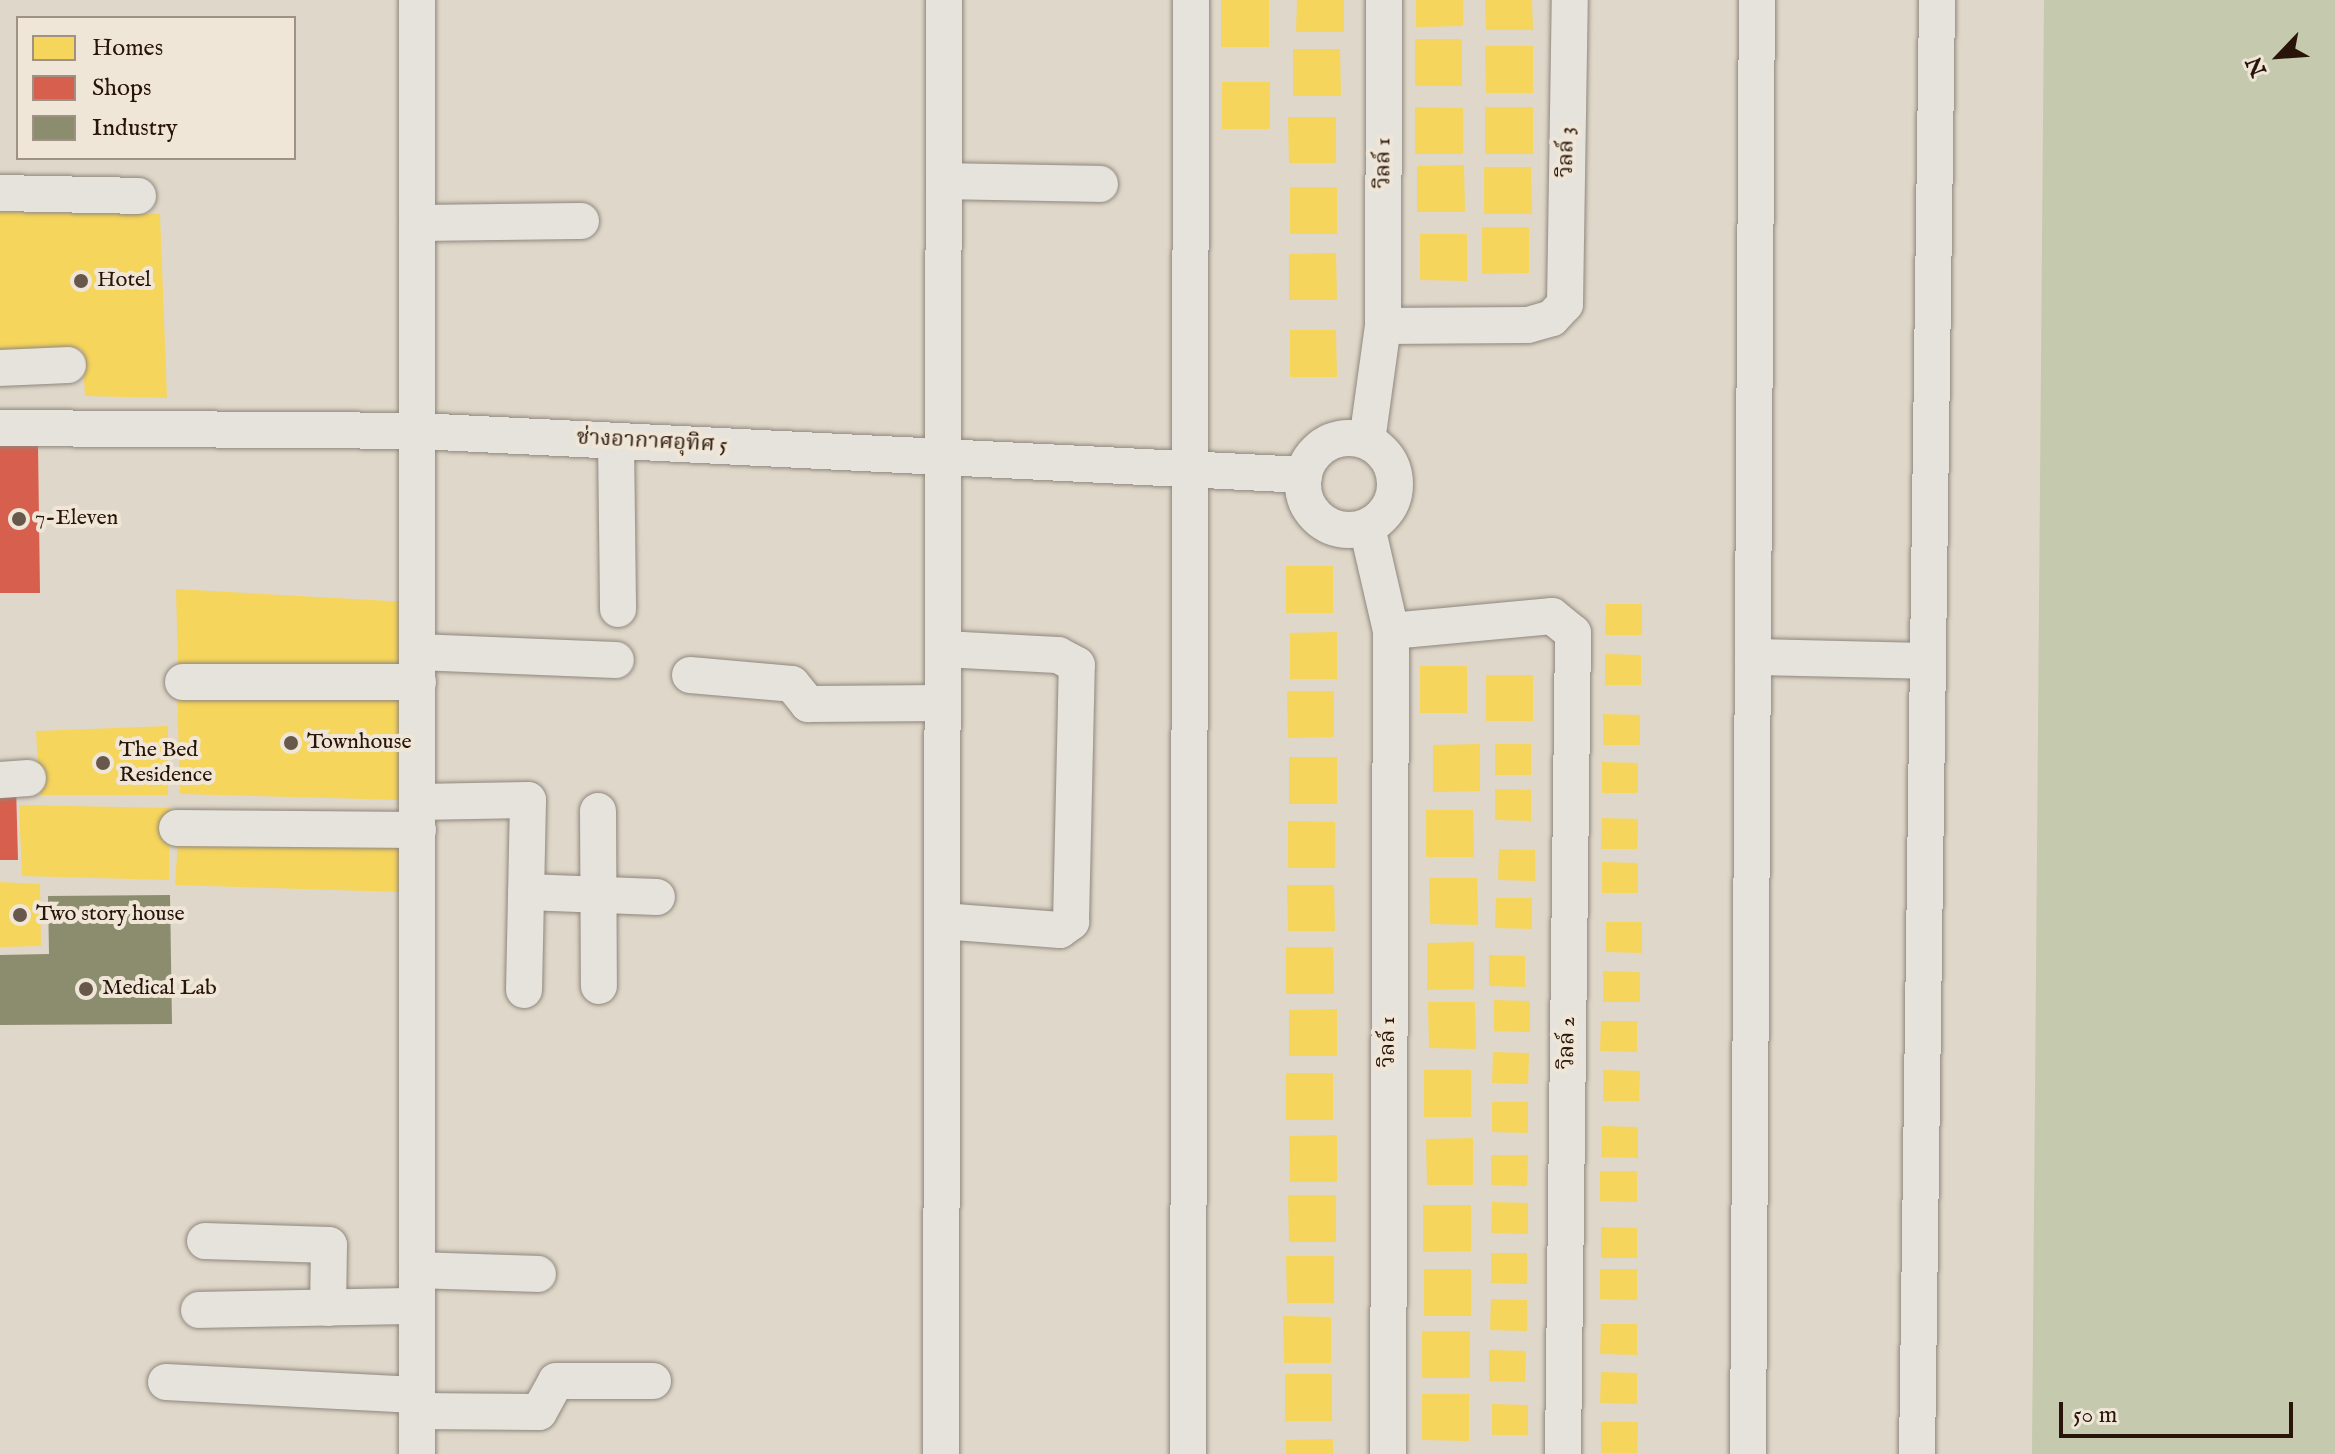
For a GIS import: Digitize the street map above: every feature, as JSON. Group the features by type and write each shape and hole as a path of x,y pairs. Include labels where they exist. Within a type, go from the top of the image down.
{"street":[{"path":"417,0 417,1454"},
{"path":"941,1454 944,0"},
{"path":"1188,1454 1185,469 1191,0"},
{"name":"วิลล์ 1","path":"1367,441 1383,326 1384,0"},
{"name":"วิลล์ 3","path":"1383,326 1528,325 1552,318 1565,304 1570,0"},
{"path":"1748,1454 1757,0"},
{"path":"1917,1454 1937,0"},
{"path":"944,181 1100,184"},
{"path":"0,193 138,196"},
{"path":"417,223 581,221"},
{"path":"0,368 68,365"},
{"name":"ช่างอากาศอุทิศ 5","path":"0,428 418,431 1304,475"},
{"path":"1335,440 1367,441 1392,466 1396,484 1392,502 1367,527 1350,530 1320,520 1309,507 1304,475 1320,448 1335,440"},
{"path":"616,441 618,609"},
{"name":"วิลล์ 1","path":"1367,527 1391,631 1388,1454"},
{"name":"วิลล์ 2","path":"1391,631 1552,616 1573,633 1563,1454"},
{"path":"942,921 1060,930 1071,922 1077,665 1058,655 943,649"},
{"path":"1753,657 1928,661"},
{"path":"183,682 418,667 616,660"},
{"path":"690,675 792,684 808,704 943,703"},
{"path":"177,828 418,816 528,800 524,990"},
{"path":"598,811 599,986"},
{"path":"526,892 657,897"},
{"path":"205,1241 329,1245 328,1308"},
{"path":"417,1270 538,1274"},
{"path":"199,1310 417,1306"},
{"path":"166,1382 539,1412 556,1381 653,1381"}],"green space":[{"path":"2044,0 2335,0 2335,1454 2032,1454"}],"building: Homes":[{"path":"1221,0 1269,0 1269,47 1221,47"},
{"path":"1297,0 1344,0 1344,32 1296,32"},
{"path":"1416,0 1463,0 1463,26 1416,27"},
{"path":"1485,0 1532,0 1533,30 1486,30"},
{"path":"1415,39 1462,39 1462,86 1415,86"},
{"path":"1485,46 1533,46 1533,93 1486,93"},
{"path":"1293,49 1340,49 1341,96 1293,96"},
{"path":"1222,82 1270,82 1270,129 1222,129"},
{"path":"1415,107 1463,108 1463,154 1415,154"},
{"path":"1485,107 1533,107 1533,154 1485,154"},
{"path":"1288,117 1336,117 1336,163 1289,163"},
{"path":"1464,165 1465,212 1417,212 1417,166"},
{"path":"1484,167 1531,167 1532,214 1484,214"},
{"path":"1290,187 1337,187 1337,234 1290,234"},
{"name":"Hotel","path":"0,212 160,214 167,398 85,396 82,349 0,352"},
{"path":"1482,227 1529,227 1529,273 1482,274"},
{"path":"1420,234 1467,234 1467,281 1420,280"},
{"path":"1336,253 1337,300 1289,300 1289,254"},
{"path":"1290,330 1336,330 1337,377 1290,377"},
{"path":"1286,566 1333,566 1333,613 1286,613"},
{"name":"Townhouse","path":"176,589 407,602 409,670 178,667"},
{"path":"1606,604 1642,604 1642,635 1605,635"},
{"path":"1337,632 1337,679 1290,679 1290,633"},
{"path":"1605,654 1641,655 1641,685 1605,685"},
{"path":"1420,666 1467,666 1467,713 1420,713"},
{"path":"1486,675 1533,675 1533,721 1486,721"},
{"name":"Townhouse","path":"177,689 405,693 402,800 180,794"},
{"path":"1287,691 1334,691 1334,737 1288,738"},
{"path":"1603,714 1640,715 1640,745 1603,745"},
{"name":"The Bed Residence","path":"168,726 168,795 40,795 36,731"},
{"path":"1480,744 1480,791 1433,792 1433,745"},
{"path":"1495,744 1531,744 1531,775 1495,775"},
{"path":"1289,757 1337,757 1337,804 1289,804"},
{"path":"1602,762 1638,763 1638,793 1602,793"},
{"path":"1495,789 1531,790 1531,821 1495,820"},
{"path":"19,805 170,808 169,880 22,876"},
{"path":"1426,810 1473,810 1474,857 1426,857"},
{"path":"1602,818 1638,819 1637,849 1601,849"},
{"path":"1288,821 1335,822 1335,868 1288,868"},
{"path":"178,841 403,842 401,892 175,885"},
{"path":"1499,849 1535,850 1535,881 1498,880"},
{"path":"1602,862 1638,863 1638,893 1602,893"},
{"path":"1429,878 1477,878 1478,925 1430,924"},
{"name":"Two story house","path":"0,882 40,884 41,946 0,947"},
{"path":"1287,885 1334,885 1335,931 1288,931"},
{"path":"1496,898 1532,898 1532,929 1495,928"},
{"path":"1606,922 1642,922 1642,953 1606,952"},
{"path":"1474,942 1474,989 1427,990 1427,943"},
{"path":"1286,947 1333,947 1334,994 1286,994"},
{"path":"1489,955 1525,956 1525,987 1489,986"},
{"path":"1603,971 1640,972 1640,1002 1603,1002"},
{"path":"1494,1000 1530,1001 1530,1032 1494,1031"},
{"path":"1428,1002 1475,1002 1476,1049 1429,1048"},
{"path":"1337,1009 1337,1056 1289,1056 1289,1010"},
{"path":"1601,1021 1637,1021 1637,1052 1600,1051"},
{"path":"1493,1052 1529,1053 1528,1084 1492,1083"},
{"path":"1424,1070 1471,1070 1471,1117 1424,1117"},
{"path":"1603,1070 1640,1071 1639,1101 1603,1101"},
{"path":"1286,1073 1333,1073 1333,1120 1286,1120"},
{"path":"1492,1102 1528,1102 1528,1133 1492,1132"},
{"path":"1602,1126 1638,1127 1638,1158 1601,1157"},
{"path":"1337,1135 1337,1182 1290,1182 1289,1136"},
{"path":"1473,1138 1473,1185 1427,1185 1426,1139"},
{"path":"1491,1155 1528,1155 1527,1186 1491,1185"},
{"path":"1600,1171 1637,1171 1637,1202 1600,1201"},
{"path":"1288,1195 1336,1195 1336,1242 1289,1242"},
{"path":"1492,1202 1528,1203 1528,1234 1491,1233"},
{"path":"1423,1205 1471,1205 1471,1251 1423,1252"},
{"path":"1601,1227 1637,1228 1637,1258 1601,1258"},
{"path":"1491,1253 1527,1253 1527,1284 1491,1283"},
{"path":"1286,1256 1334,1256 1334,1303 1287,1303"},
{"path":"1424,1269 1471,1269 1471,1316 1424,1316"},
{"path":"1600,1269 1637,1269 1637,1300 1600,1299"},
{"path":"1491,1299 1527,1300 1527,1331 1490,1330"},
{"path":"1283,1316 1331,1317 1331,1363 1284,1363"},
{"path":"1601,1324 1637,1324 1637,1355 1600,1354"},
{"path":"1422,1331 1470,1331 1470,1378 1422,1378"},
{"path":"1489,1350 1526,1351 1525,1382 1489,1381"},
{"path":"1601,1372 1637,1373 1637,1404 1600,1403"},
{"path":"1285,1374 1332,1374 1332,1421 1285,1421"},
{"path":"1422,1394 1469,1394 1469,1441 1422,1440"},
{"path":"1492,1404 1528,1405 1528,1435 1492,1435"},
{"path":"1601,1422 1638,1422 1637,1453 1601,1453"},
{"path":"1333,1439 1333,1454 1286,1454 1286,1440"}],"building: Shops":[{"name":"7-Eleven","path":"0,444 38,444 40,593 0,593"},
{"path":"16,786 18,860 0,860 0,787"}],"building: Industry":[{"name":"Medical Lab","path":"170,895 172,1024 0,1025 0,955 49,954 48,896"}],"place":[{"name":"Hotel","path":"81,281"},
{"name":"7-Eleven","path":"19,519"},
{"name":"Townhouse","path":"291,743"},
{"name":"The Bed Residence","path":"103,763"},
{"name":"Two story house","path":"20,915"},
{"name":"Medical Lab","path":"86,989"}]}
